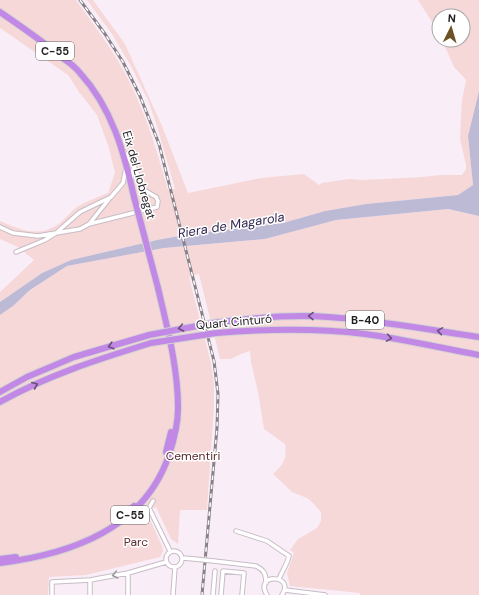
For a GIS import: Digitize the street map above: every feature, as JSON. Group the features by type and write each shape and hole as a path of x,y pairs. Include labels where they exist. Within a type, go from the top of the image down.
{"highway":[{"name":"Eix del Llobregat","path":"0,12 53,49 79,72 94,90 106,109 126,165 158,288 174,359 177,389 177,419 173,444 168,458 163,471 153,488 129,515 104,533 77,545 52,553 0,564"},
{"name":"Quart Cinturó","path":"0,392 27,377 74,357 149,335 213,323 250,318 308,316 341,318 401,325 479,337"},
{"name":"Quart Cinturó","path":"0,402 20,391 97,359 151,343 216,333 253,330 328,330 366,334 479,355"},
{"name":"Eix del Llobregat","path":"0,559 56,548 81,540 119,519 134,506 152,483 163,462 171,433 177,389"}],"street":[{"path":"0,227 13,233 38,236 80,229 89,224 157,208 158,201 156,197 144,190 134,166 120,146"},
{"path":"89,224 122,183 126,165"},
{"path":"122,183 131,184 134,166"},
{"path":"16,252 44,240 56,233 80,212 111,197"},
{"path":"153,501 149,508 170,551"},
{"path":"236,531 267,541 289,556 288,563 282,571 279,579"},
{"path":"170,551 173,550 179,552 183,558"},
{"path":"166,562 166,556 170,551"},
{"path":"183,558 256,566 262,569 266,575 264,589 267,595"},
{"path":"175,567 180,564 183,558"},
{"path":"166,562 175,567"},
{"path":"52,595 52,582 90,580 128,573 166,562"},
{"path":"173,595 175,567"},
{"path":"213,595 215,571"},
{"path":"221,595 223,571 244,573 242,595"},
{"path":"128,573 128,595"},
{"path":"266,583 273,578 279,579 284,584 285,590 282,595"},
{"path":"90,580 90,595"},
{"path":"285,590 325,595"}],"green space":[{"path":"0,0 76,0 105,40 124,72 147,122 168,190 175,189 148,100 132,68 112,34 87,0 93,0 125,44 162,126 188,193 261,178 304,174 319,185 322,183 349,179 363,180 462,175 466,169 460,139 462,100 466,80 454,67 446,48 471,48 471,8 431,8 431,20 418,0 479,0 479,91 468,136 473,185 458,195 366,204 325,211 283,223 190,234 157,240 71,260 42,273 0,302 0,292 34,260 18,247 0,239 0,221 23,230 38,232 46,230 61,222 77,207 108,193 115,173 109,148 97,115 68,75 0,28"},
{"path":"448,209 479,216 479,595 360,595 360,593 290,586 287,573 294,553 290,550 298,539 317,528 321,521 321,512 307,498 292,492 273,474 284,461 286,454 285,444 264,429 250,351 231,359 220,359 199,274 189,277 211,363 214,383 214,407 207,510 180,510 178,544 171,539 156,507 146,511 162,546 163,551 160,557 86,575 49,577 48,595 0,595 0,315 13,306 30,290 67,266 164,248 265,239 336,220"}],"shaded area":[{"path":"479,91 479,216 448,209 336,220 265,239 164,248 67,266 30,290 13,306 0,315 0,302 42,273 71,260 157,240 190,234 283,223 325,211 366,204 458,195 473,185 468,136"}],"railway":[{"path":"80,0 123,62 140,96 159,144 214,361 218,394 217,428 202,595"}],"water label":[{"name":"Riera de Magarola","path":"231,225"}],"park label":[{"name":"Cementiri","path":"193,456"},
{"name":"Parc","path":"136,542"}]}
